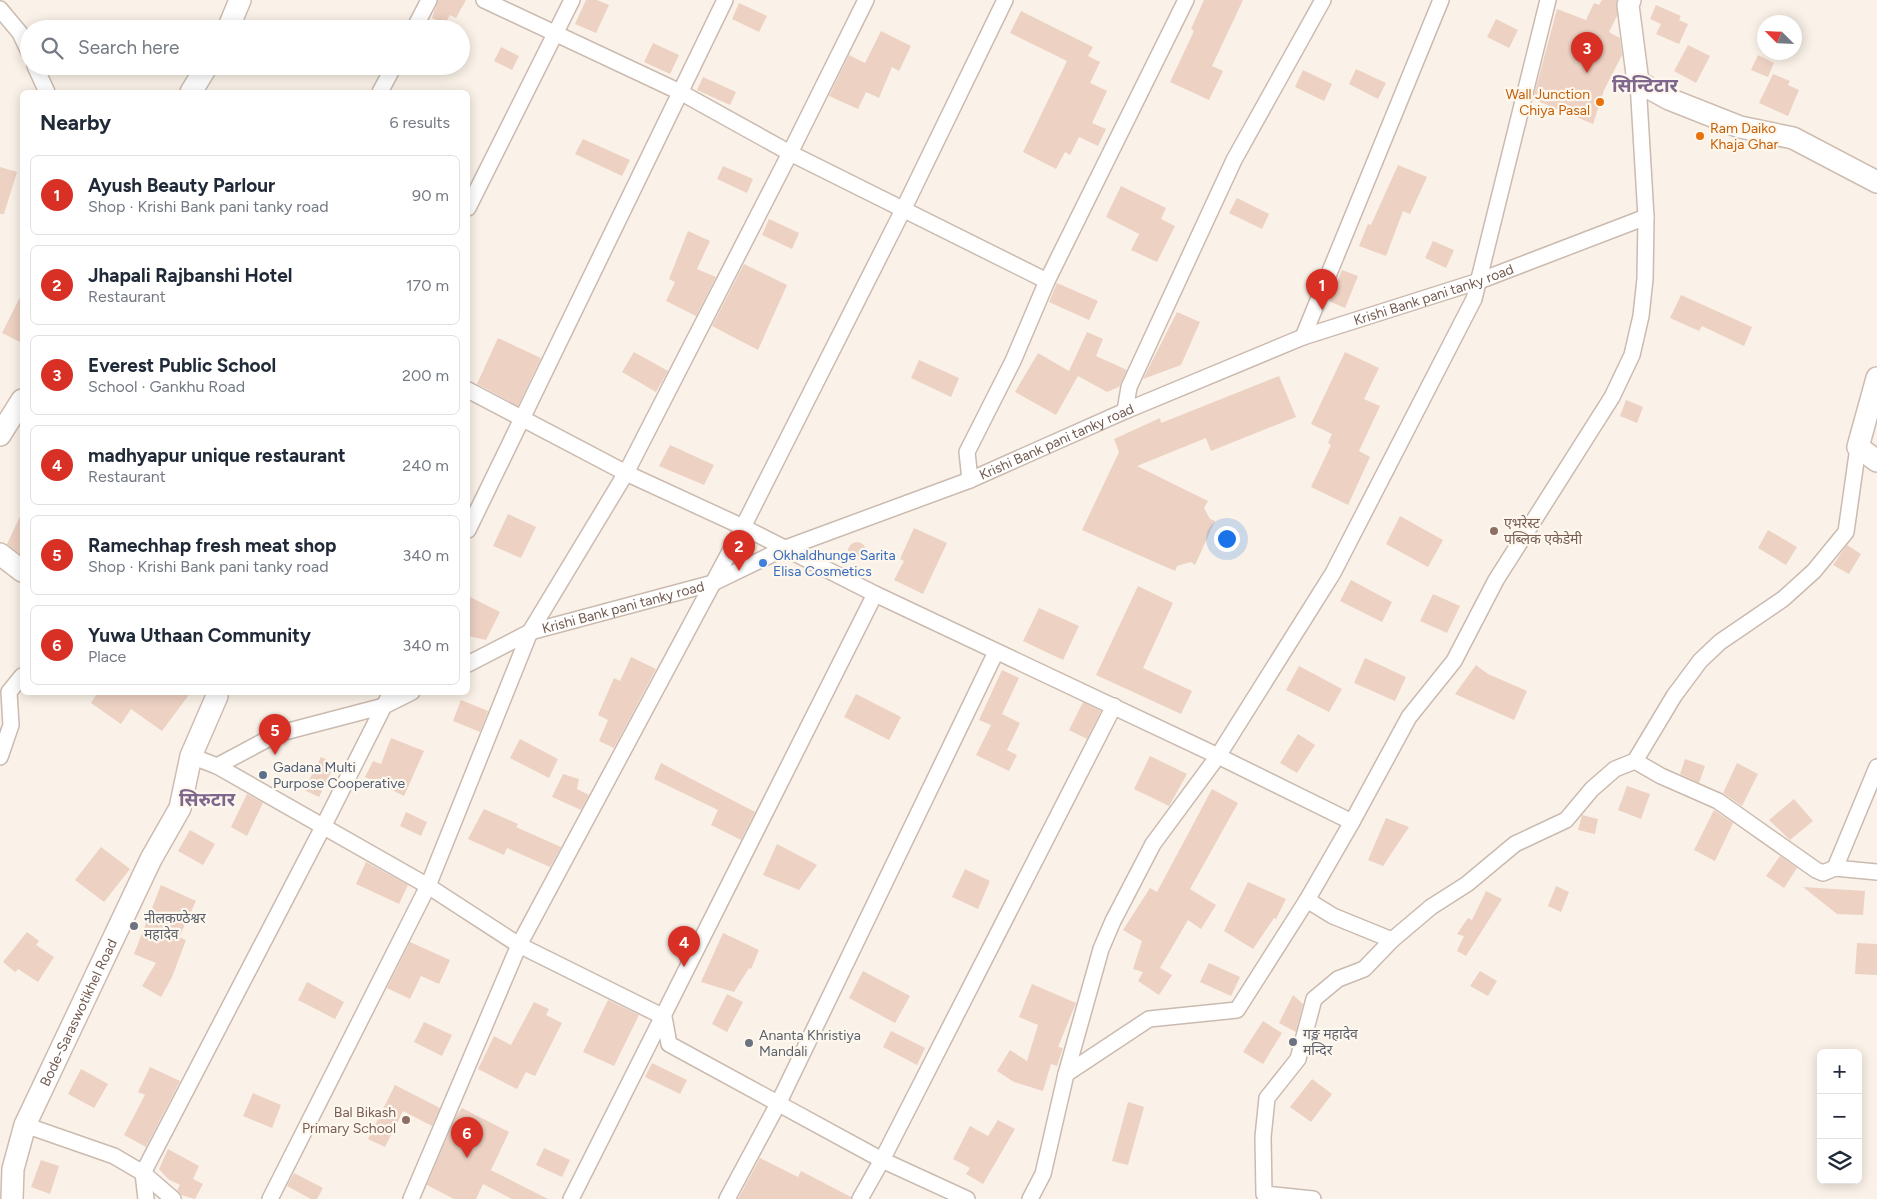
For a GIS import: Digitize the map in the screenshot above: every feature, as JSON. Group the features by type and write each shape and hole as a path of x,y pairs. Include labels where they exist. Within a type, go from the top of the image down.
{"street":[{"path":"232,20 240,0"},
{"path":"419,20 429,0"},
{"path":"484,0 680,92 790,153 904,208 1047,281"},
{"path":"470,204 572,0"},
{"path":"470,526 520,418 725,0"},
{"path":"270,1199 428,886 530,632 626,473 866,0"},
{"path":"411,1199 519,944 743,527 904,208 1005,0"},
{"path":"970,480 967,452 1014,361 1047,281 1186,0"},
{"path":"1125,411 1129,387 1234,160 1323,0"},
{"path":"1302,337 1441,0"},
{"path":"1030,1199 1043,1174 1066,1074 1101,949 1113,921 1153,844 1218,756 1333,573 1474,299 1548,0"},
{"path":"1066,1074 1149,1019 1237,1010 1307,900 1409,717 1454,661 1496,580 1612,398 1632,355 1641,316 1645,279 1646,217 1638,82 1628,5 1630,0"},
{"path":"0,8 20,33"},
{"path":"39,75 46,90"},
{"path":"191,90 201,75"},
{"path":"381,90 389,75"},
{"path":"1638,82 1669,98 1740,128 1793,138 1877,182"},
{"name":"Krishi Bank pani tanky road","path":"470,663 530,632 713,583 783,549 970,480 1125,411 1302,337 1479,281 1646,217"},
{"path":"1313,1199 1264,1194 1263,1137 1266,1098 1298,1059 1314,999 1338,979 1364,969 1392,940 1431,907 1467,884 1516,844 1566,820 1592,789 1614,769 1635,761 1674,696 1700,662 1720,642 1783,599 1814,571 1846,532 1858,447 1877,378"},
{"path":"470,391 626,473 743,527 783,549 875,594 1114,706 1352,822"},
{"path":"0,436 20,403"},
{"path":"1858,447 1877,461"},
{"path":"0,554 20,569"},
{"path":"570,1199 664,1017 875,594"},
{"path":"727,1199 780,1102 996,652"},
{"path":"0,757 11,725 10,692 20,679"},
{"name":"Bode-Saraswotikhel Road","path":"12,1199 13,1169 25,1125 151,859 180,808 190,756 218,695"},
{"path":"217,766 277,734 402,695"},
{"path":"146,1199 143,1172 388,699"},
{"path":"860,1199 882,1160 1114,706"},
{"path":"190,756 217,766 428,886 519,944 664,1017"},
{"path":"1635,761 1661,776 1718,801 1816,870 1823,873 1835,868 1877,872"},
{"path":"1835,868 1877,766"},
{"path":"1307,900 1333,916 1392,940"},
{"path":"664,1017 669,1044 780,1102 882,1160 966,1199"},
{"path":"25,1125 114,1156 143,1172 173,1199"}],"building":[{"path":"438,0 466,0 456,18 450,15 447,20 432,18"},
{"path":"586,0 597,0 609,5 596,33 575,24"},
{"path":"1204,0 1243,0 1212,66 1223,71 1209,100 1170,82 1194,31 1191,29"},
{"path":"1602,0 1617,0 1617,16 1609,32 1620,38 1622,55 1604,90 1593,124 1533,99 1557,9 1586,20 1594,3 1599,5"},
{"path":"739,3 767,16 759,32 732,19"},
{"path":"1656,5 1681,16 1679,20 1688,24 1679,44 1656,34 1661,24 1650,19"},
{"path":"1021,11 1093,47 1088,56 1100,62 1090,83 1107,91 1092,123 1106,129 1098,146 1079,137 1070,155 1065,152 1056,169 1023,152 1067,61 1010,33"},
{"path":"1496,19 1518,30 1509,48 1487,37"},
{"path":"881,31 911,46 899,71 892,67 879,98 866,92 858,109 829,96 849,55 865,63"},
{"path":"653,43 679,55 670,74 644,62"},
{"path":"1688,45 1710,56 1696,83 1674,71"},
{"path":"501,47 519,56 512,70 494,61"},
{"path":"1757,57 1757,60 1768,60 1774,63 1768,77 1751,70"},
{"path":"1356,69 1386,83 1378,99 1349,84"},
{"path":"1303,70 1332,84 1324,101 1295,87"},
{"path":"1773,74 1790,81 1788,85 1799,90 1788,116 1759,103"},
{"path":"703,77 736,92 730,105 697,90"},
{"path":"583,139 630,160 622,176 575,154"},
{"path":"1398,165 1427,177 1410,214 1403,211 1386,256 1359,246 1368,224 1371,225"},
{"path":"723,166 753,179 747,193 717,179"},
{"path":"0,167 17,172 4,214 0,214"},
{"path":"1121,186 1166,208 1161,219 1175,226 1157,262 1131,250 1139,234 1106,217"},
{"path":"1237,198 1269,214 1262,229 1229,213"},
{"path":"769,219 799,233 792,249 762,235"},
{"path":"688,231 710,241 697,269 716,277 696,316 666,301 675,282 669,279"},
{"path":"1433,241 1454,250 1446,268 1425,258"},
{"path":"744,264 787,285 758,350 712,326"},
{"path":"1342,270 1358,276 1345,308 1329,301"},
{"path":"1057,283 1098,301 1089,320 1049,302"},
{"path":"1681,295 1752,327 1744,346 1702,326 1699,331 1670,318"},
{"path":"20,297 20,342 2,333"},
{"path":"1177,312 1200,322 1181,365 1143,379"},
{"path":"1087,332 1103,339 1096,356 1127,370 1119,387 1107,392 1078,376 1056,415 1015,392 1038,353 1069,371"},
{"path":"498,338 541,358 518,406 477,384"},
{"path":"634,352 668,371 656,392 622,372"},
{"path":"1345,352 1379,368 1364,399 1380,406 1359,451 1370,457 1348,505 1311,487 1331,445 1328,443 1332,434 1311,424"},
{"path":"919,360 959,378 951,397 911,378"},
{"path":"1279,376 1296,417 1211,451 1206,438 1137,466 1208,501 1204,508 1210,519 1215,521 1195,565 1191,562 1177,566 1175,571 1082,530 1119,452 1114,439 1160,418 1161,423"},
{"path":"1626,400 1643,407 1637,423 1620,416"},
{"path":"670,445 714,465 704,485 659,466"},
{"path":"508,514 536,527 521,558 493,546"},
{"path":"20,516 20,554 7,544"},
{"path":"1400,516 1443,540 1428,567 1386,544"},
{"path":"914,528 947,543 923,594 894,580 904,561 900,559"},
{"path":"1768,530 1797,547 1786,565 1758,548"},
{"path":"853,542 861,542 866,547 864,558 853,560 848,555 848,547"},
{"path":"1847,545 1861,554 1849,574 1833,565"},
{"path":"1351,580 1392,602 1382,622 1340,601"},
{"path":"1138,586 1173,603 1143,668 1192,691 1181,714 1096,675"},
{"path":"1433,594 1460,606 1447,633 1420,621"},
{"path":"470,597 500,612 486,640 470,636"},
{"path":"1039,608 1079,626 1063,660 1023,641"},
{"path":"631,657 656,669 614,748 599,741 608,720 598,715 614,678 620,681"},
{"path":"1365,658 1406,677 1395,701 1354,683"},
{"path":"1476,665 1488,674 1527,691 1514,720 1455,694"},
{"path":"1299,666 1342,689 1329,712 1286,690"},
{"path":"1002,670 1019,678 1002,714 1020,723 1007,750 1017,755 1009,771 976,755 991,725 979,720"},
{"path":"856,694 901,717 889,740 844,717"},
{"path":"96,695 189,695 162,731 131,709 121,724 91,703"},
{"path":"461,700 488,711 480,732 453,721"},
{"path":"1083,702 1101,711 1087,739 1069,730"},
{"path":"1298,734 1315,745 1297,773 1280,763"},
{"path":"391,738 424,751 404,796 365,777 373,761 381,764"},
{"path":"520,739 558,759 549,778 510,758"},
{"path":"1150,756 1187,774 1169,806 1134,789"},
{"path":"321,757 335,764 319,797 304,790"},
{"path":"1685,759 1705,766 1699,783 1680,774"},
{"path":"661,763 755,812 741,840 711,825 718,810 654,779"},
{"path":"1737,763 1758,774 1742,806 1723,793"},
{"path":"563,774 579,779 577,789 589,795 581,810 552,797"},
{"path":"1627,786 1650,794 1641,819 1618,810"},
{"path":"1212,789 1238,803 1190,889 1216,905 1201,929 1188,920 1160,968 1172,975 1159,995 1138,981 1143,972 1133,969 1142,941 1123,930 1150,888 1157,892"},
{"path":"247,794 263,803 247,836 231,827"},
{"path":"1794,799 1813,821 1790,840 1769,820"},
{"path":"484,809 518,824 516,827 561,847 550,867 507,848 504,855 468,839"},
{"path":"1714,810 1733,823 1715,861 1694,850"},
{"path":"406,812 427,822 421,836 400,826"},
{"path":"1582,815 1598,819 1595,834 1578,830"},
{"path":"1386,818 1409,827 1383,866 1368,860"},
{"path":"190,830 215,844 203,865 178,851"},
{"path":"777,844 817,865 799,890 763,875"},
{"path":"101,847 130,869 104,902 75,880"},
{"path":"1780,856 1797,868 1784,888 1766,876"},
{"path":"366,862 408,885 399,904 356,884"},
{"path":"965,869 990,881 978,909 952,897"},
{"path":"1248,882 1286,899 1276,919 1274,918 1253,949 1224,931"},
{"path":"161,885 196,901 179,937 186,940 172,977 161,997 142,986 156,963 134,954"},
{"path":"1556,886 1569,892 1561,912 1548,906"},
{"path":"1803,887 1865,891 1863,915 1837,914"},
{"path":"1486,891 1502,899 1466,956 1457,951 1464,936 1457,934 1468,918 1472,920"},
{"path":"27,932 39,941 36,945 54,957 38,982 18,969 15,972 3,962"},
{"path":"723,933 759,950 751,969 749,968 734,992 701,982"},
{"path":"410,942 450,960 439,984 421,976 410,999 387,988"},
{"path":"1857,943 1877,944 1877,975 1855,974"},
{"path":"1209,963 1240,977 1231,996 1200,982"},
{"path":"863,971 910,996 895,1023 849,998"},
{"path":"1480,971 1497,981 1488,996 1470,986"},
{"path":"307,982 344,1002 335,1019 298,1000"},
{"path":"1032,984 1076,1003 1058,1047 1063,1048 1057,1066 1051,1064 1043,1091 1014,1082 997,1071 1010,1050 1027,1061 1038,1025 1019,1017"},
{"path":"727,994 743,1002 727,1032 712,1024"},
{"path":"1293,995 1303,1004 1296,1032 1279,1023"},
{"path":"608,1000 639,1015 614,1066 583,1052"},
{"path":"534,1002 549,1009 546,1015 562,1023 535,1076 526,1072 517,1089 478,1069 494,1036 511,1045"},
{"path":"1263,1021 1282,1033 1263,1064 1243,1052"},
{"path":"424,1022 452,1035 442,1056 414,1042"},
{"path":"891,1031 925,1048 917,1065 883,1047"},
{"path":"652,1063 687,1080 680,1094 645,1077"},
{"path":"150,1067 180,1081 146,1147 124,1135 145,1095 138,1092"},
{"path":"81,1069 108,1084 94,1108 68,1094"},
{"path":"1312,1079 1332,1094 1311,1122 1290,1107"},
{"path":"395,1085 440,1108 432,1126 403,1111 385,1147 368,1139"},
{"path":"253,1093 281,1105 272,1128 243,1116"},
{"path":"1128,1102 1144,1107 1128,1165 1112,1161"},
{"path":"462,1108 509,1132 491,1170 548,1199 512,1199 483,1184 476,1199 454,1199 427,1185 456,1116"},
{"path":"998,1120 1015,1129 983,1184 966,1174 970,1168 953,1159 970,1126 988,1136"},
{"path":"544,1148 570,1160 562,1177 536,1165"},
{"path":"168,1149 199,1166 193,1179 203,1184 195,1199 181,1195 177,1190 180,1185 168,1179 159,1169"},
{"path":"760,1158 798,1177 801,1171 851,1197 851,1199 738,1199"},
{"path":"41,1160 59,1166 50,1194 31,1187"},
{"path":"294,1173 323,1188 317,1199 311,1199 287,1186"}],"place":[{"name":"Everest Public School","path":"1587,73"},
{"name":"Wall Junction Chiya Pasal","path":"1600,102"},
{"name":"Ram Daiko Khaja Ghar","path":"1700,136"},
{"name":"Ayush Beauty Parlour","path":"1322,310"},
{"name":"एभरेस्ट पब्लिक एकेडेमी","path":"1494,531"},
{"name":"Okhaldhunge Sarita Elisa Cosmetics","path":"763,563"},
{"name":"Jhapali Rajbanshi Hotel","path":"739,571"},
{"name":"Ramechhap fresh meat shop","path":"275,755"},
{"name":"Gadana Multi Purpose Cooperative","path":"263,775"},
{"name":"नीलकण्ठेश्वर महादेव","path":"134,926"},
{"name":"madhyapur unique restaurant","path":"684,967"},
{"name":"गङ्खु महादेव मन्दिर","path":"1293,1042"},
{"name":"Ananta Khristiya Mandali","path":"749,1043"},
{"name":"Bal Bikash Primary School","path":"406,1120"},
{"name":"Yuwa Uthaan Community","path":"467,1158"}],"district":[{"name":"सिन्टिटार","path":"1645,85"},
{"name":"सिरुटार","path":"207,799"}]}
